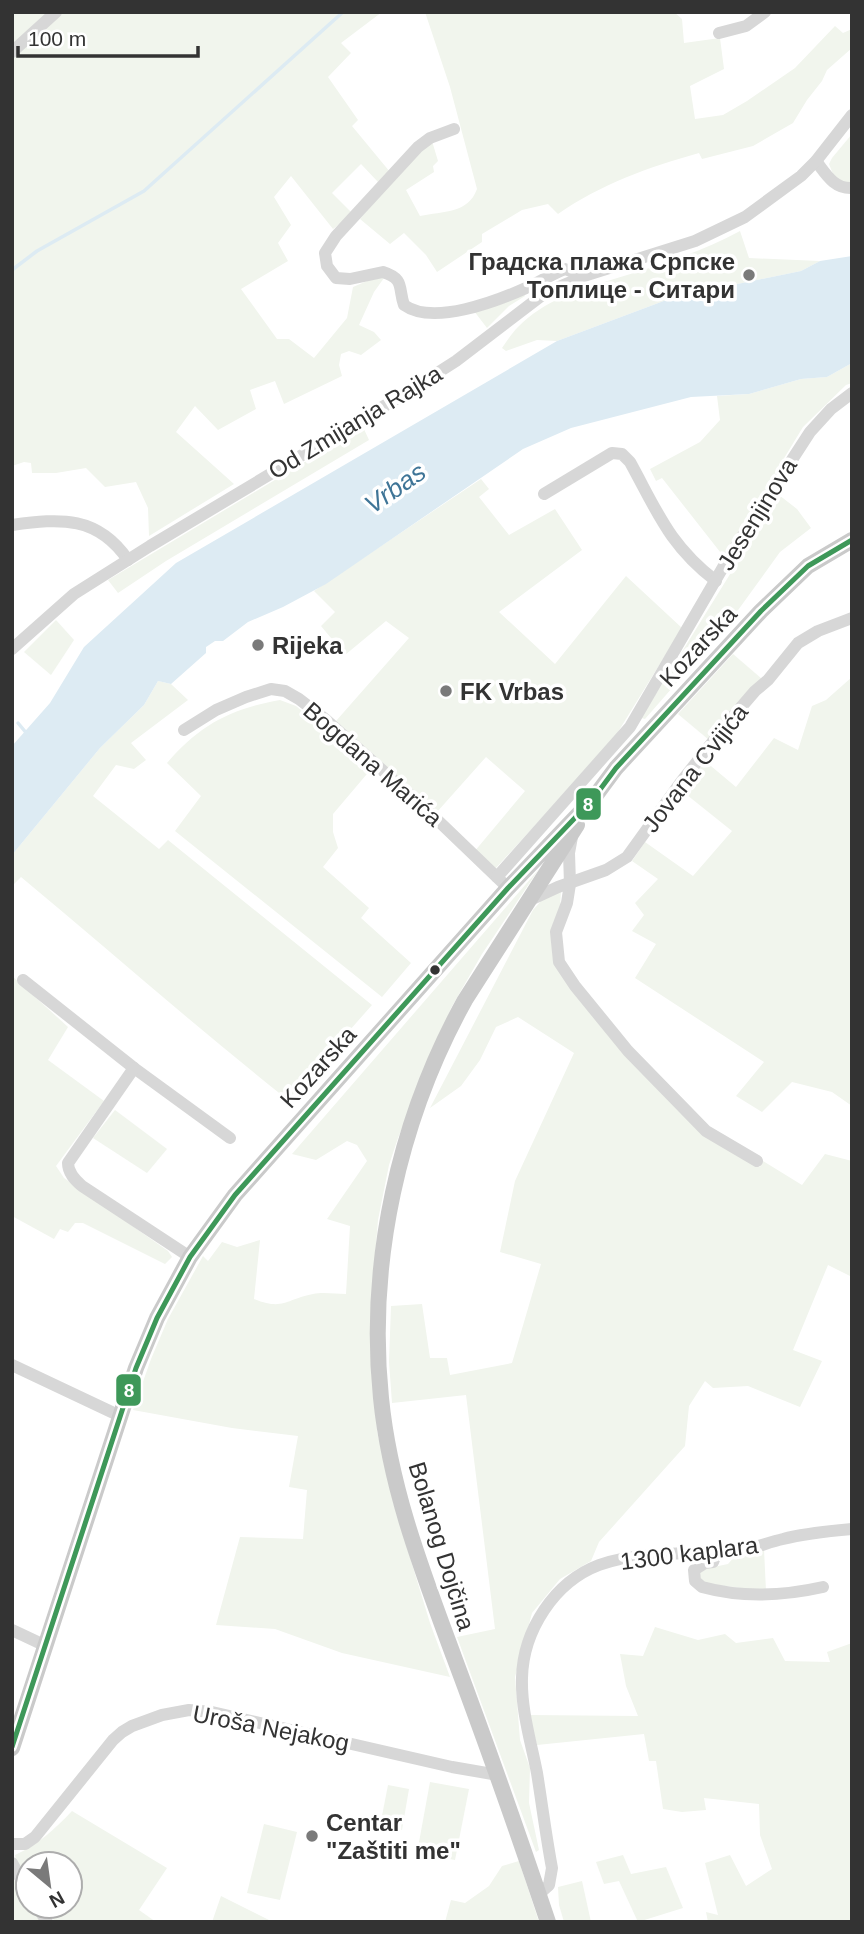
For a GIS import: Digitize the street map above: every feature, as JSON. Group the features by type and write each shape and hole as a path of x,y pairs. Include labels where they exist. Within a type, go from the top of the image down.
{"main road":[{"name":"Kozarska","path":"12,1748 120,1416 156,1318 190,1257 235,1195 503,883 593,799 616,768 789,582 825,555 852,540"},
{"name":"Bolanog Dojčina","path":"548,1922 498,1774 429,1593 403,1515 381,1399 379,1333 382,1269 391,1198 415,1113 450,1028 593,799"}],"street":[{"path":"12,52 56,12"},
{"path":"719,33 746,26 765,12"},
{"name":"Od Zmijanja Rajka","path":"12,649 74,594 406,393 462,356 534,300 577,279 695,241 729,226 787,187 816,161 852,115"},
{"name":"Od Zmijanja Rajka","path":"454,129 430,138 418,147 336,236 326,253 327,266 332,275 340,279 383,272 390,274 400,282 404,305 417,311 442,313 457,311 517,292 565,269 571,271 577,279"},
{"path":"816,161 835,184 852,188"},
{"name":"Jesenjinova","path":"503,883 630,727 716,581 810,432 831,409 852,393"},
{"path":"544,494 612,453 622,454 630,462 664,528 685,554 716,581"},
{"path":"12,525 89,525 115,542 128,559"},
{"name":"Jovana Cvijića","path":"527,903 544,893 615,865 627,857 730,720 798,643 818,631 852,618"},
{"name":"Bogdana Marića","path":"184,730 216,710 246,697 271,689 285,691 299,698 335,728 428,810 503,883"},
{"path":"574,830 569,853 570,884 567,904 556,932 559,962 628,1051 706,1132 757,1161"},
{"path":"23,980 134,1068 230,1138"},
{"path":"134,1068 68,1163 68,1168 82,1186 190,1257"},
{"path":"12,1366 120,1416"},
{"name":"1300 kaplara","path":"539,1894 549,1885 552,1868 525,1714 522,1677 527,1646 536,1624 552,1599 562,1588 598,1565 631,1559 745,1550 818,1532 852,1529"},
{"path":"718,1552 713,1562 705,1563 694,1570 695,1581 702,1587 766,1595 803,1592 823,1587"},
{"path":"12,1630 46,1646"},
{"name":"Uroša Nejakog","path":"12,1844 25,1844 35,1837 113,1740 132,1726 175,1712 212,1712 452,1767 498,1774"}],"shaded area":[{"path":"12,12 382,12 341,43 351,53 328,77 358,120 352,126 390,172 378,182 361,164 332,193 353,214 333,229 291,176 274,197 291,225 278,243 288,261 241,289 277,339 289,339 314,358 347,318 353,287 374,278 384,278 374,292 359,325 374,332 381,340 361,355 349,351 341,354 339,365 342,376 284,404 275,381 250,390 256,409 218,430 195,406 176,432 234,484 149,536 148,508 136,482 105,487 86,468 56,473 32,473 31,463 12,466"},
{"path":"425,12 674,12 682,19 684,43 720,38 724,69 690,86 695,119 723,115 747,101 795,68 835,26 843,33 852,29 852,48 827,70 793,123 753,146 702,159 699,153 662,164 608,185 558,214 548,204 522,210 482,234 482,242 437,272 426,255 404,233 390,244 360,219 415,154 432,141 438,161 433,166 434,172 406,190 420,216 461,207 468,203 477,189 450,87"},
{"path":"852,134 852,183 843,183 833,174 829,164"},
{"path":"740,231 749,258 820,261 801,271 723,287 693,290 557,341 537,340 506,351 502,348 528,318 563,297 662,264"},
{"path":"524,293 525,296 509,306 487,328 474,311"},
{"path":"852,363 852,383 846,385 803,427 724,557 662,478 656,481 650,469 700,442 720,420 717,396 749,394 801,379 827,377"},
{"path":"363,427 369,440 166,561 118,593 108,580"},
{"path":"481,479 489,489 479,497 509,535 555,509 582,550 499,612 555,664 626,576 682,628 613,740 495,869 474,852 525,791 486,757 437,812 336,721 409,638 386,621 345,655 321,626 335,612 314,591"},
{"path":"779,495 797,509 811,528 780,552 728,624 645,719 641,718"},
{"path":"56,620 74,640 51,675 24,652"},
{"path":"733,654 762,679 709,740 678,714"},
{"path":"852,677 852,1106 832,1092 792,1082 762,1112 736,1096 764,1062 635,978 656,944 632,931 644,915 635,903 658,879 632,861 645,842 693,876 732,831 682,791 705,761 736,787 774,738 798,750 812,706 826,700"},
{"path":"158,681 171,684 188,700 131,743 146,760 134,769 116,765 93,796 159,849 168,840 372,1005 288,1100 21,877 12,886 12,855 100,748 144,705"},
{"path":"280,700 296,706 372,768 333,814 333,832 338,848 323,867 369,908 361,918 411,963 382,997 175,831 201,796 167,763 192,738 217,721 246,708"},
{"path":"539,869 482,954 451,1008 398,1138 389,1165 378,1220 372,1294 377,1431 394,1505 430,1623 450,1677 342,1653 275,1629 216,1625 240,1537 303,1539 307,1490 289,1487 298,1436 232,1428 133,1410 168,1319 203,1256 208,1261 222,1242 237,1247 260,1240 254,1299 279,1304 313,1294 346,1294 350,1226 327,1219 367,1161 357,1145 347,1141 316,1160 292,1154"},
{"path":"561,890 557,967 704,1135 760,1167 763,1161 802,1185 825,1154 852,1161 852,1277 828,1265 793,1350 822,1361 800,1407 748,1386 713,1388 705,1381 689,1406 685,1446 599,1542 591,1561 560,1579 532,1613 515,1677 520,1740 530,1768 529,1803 539,1850 536,1852 457,1637 495,1629 466,1395 392,1403 389,1362 391,1306 422,1304 430,1358 447,1358 450,1375 512,1363 541,1264 500,1252 515,1181 574,1053 518,1017 496,1027 480,1060 461,1086 430,1108 533,910 542,900"},
{"path":"12,976 68,1027 48,1060 104,1101 56,1166 64,1178 168,1251 172,1257 165,1264 83,1223 75,1223 68,1232 60,1229 54,1239 12,1216"},
{"path":"115,1110 167,1149 147,1173 93,1138"},
{"path":"764,1549 766,1591 708,1584 698,1578 699,1570 728,1564 735,1556"},
{"path":"655,1627 698,1640 725,1634 736,1643 773,1638 785,1661 830,1662 827,1652 852,1643 852,1922 708,1922 706,1912 718,1915 705,1863 730,1855 746,1886 772,1869 760,1835 759,1804 704,1798 706,1810 682,1812 663,1809 656,1761 649,1761 644,1734 537,1745 529,1715 638,1716 626,1686 620,1654 643,1656"},
{"path":"430,1782 469,1789 455,1860 417,1853"},
{"path":"388,1785 409,1789 402,1830 380,1826"},
{"path":"72,1811 167,1868 139,1910 156,1922 55,1922 54,1920 84,1920 84,1850 24,1850"},
{"path":"264,1824 297,1832 280,1900 247,1893"},
{"path":"623,1855 631,1874 666,1867 683,1908 638,1922 619,1881 604,1884 596,1862"},
{"path":"519,1861 539,1922 445,1922 451,1900 465,1903 489,1886 502,1866"},
{"path":"12,1877 14,1920 41,1922 12,1922"},
{"path":"582,1881 591,1922 564,1922 558,1887"},
{"path":"221,1896 269,1920 278,1922 212,1922"}],"water":[{"name":"Vrbas","path":"852,256 852,363 827,377 801,379 749,394 691,397 571,428 523,449 326,584 248,622 223,641 215,641 206,647 206,653 171,684 158,681 144,705 100,748 12,855 12,746 50,703 84,647 176,563 557,341 693,290 723,287 801,271 820,261"}],"waterway":[{"path":"12,270 37,251 144,191 343,12"},
{"path":"18,723 28,735"}],"transit line":[{"name":"8","path":"12,1747 136,1368 157,1318 190,1257 235,1195 508,888 593,799 616,768 761,611 808,566 852,540"}],"place":[{"name":"Градска плажа Српске Топлице - Ситари","path":"749,275"},
{"name":"Rijeka","path":"258,645"},
{"name":"FK Vrbas","path":"446,691"},
{"name":"Centar \"Zaštiti me\"","path":"312,1836"}]}
